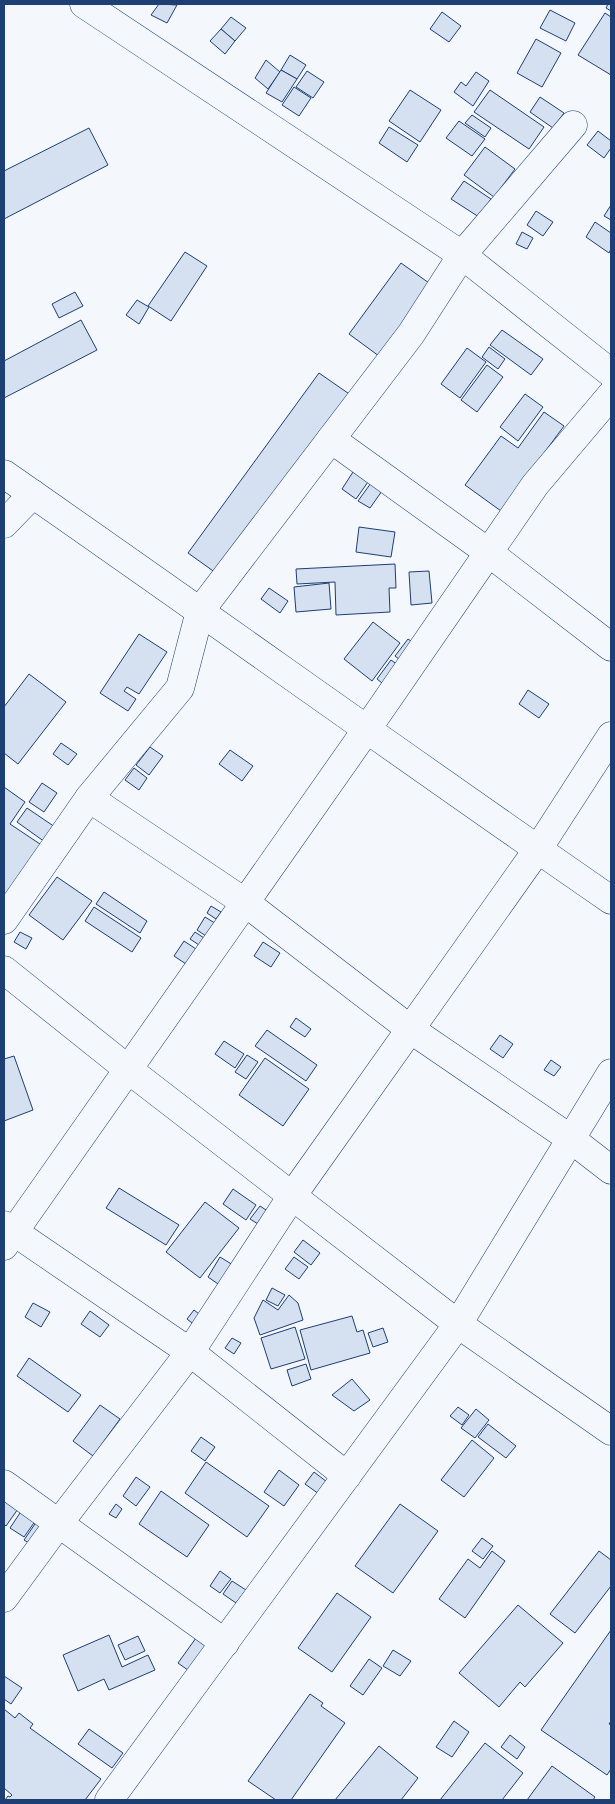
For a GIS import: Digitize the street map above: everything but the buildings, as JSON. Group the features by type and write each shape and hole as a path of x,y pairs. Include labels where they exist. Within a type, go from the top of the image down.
{"street":[{"path":"84,4 462,255 611,373"},
{"path":"4,920 89,798 180,688 200,611 411,334 462,255 573,125"},
{"path":"347,1476 190,1352 7,1234 129,1070 367,730 535,485 611,395"},
{"path":"331,439 488,552 611,647"},
{"path":"4,474 611,900"},
{"path":"4,524 33,494"},
{"path":"4,1598 190,1352 292,1196 538,849 611,736"},
{"path":"89,798 246,903 410,1029 571,1140 611,1170"},
{"path":"4,970 129,1070 458,1324 611,1429"},
{"path":"110,1800 458,1324 611,1073"},
{"path":"4,1484 225,1642"}]}
